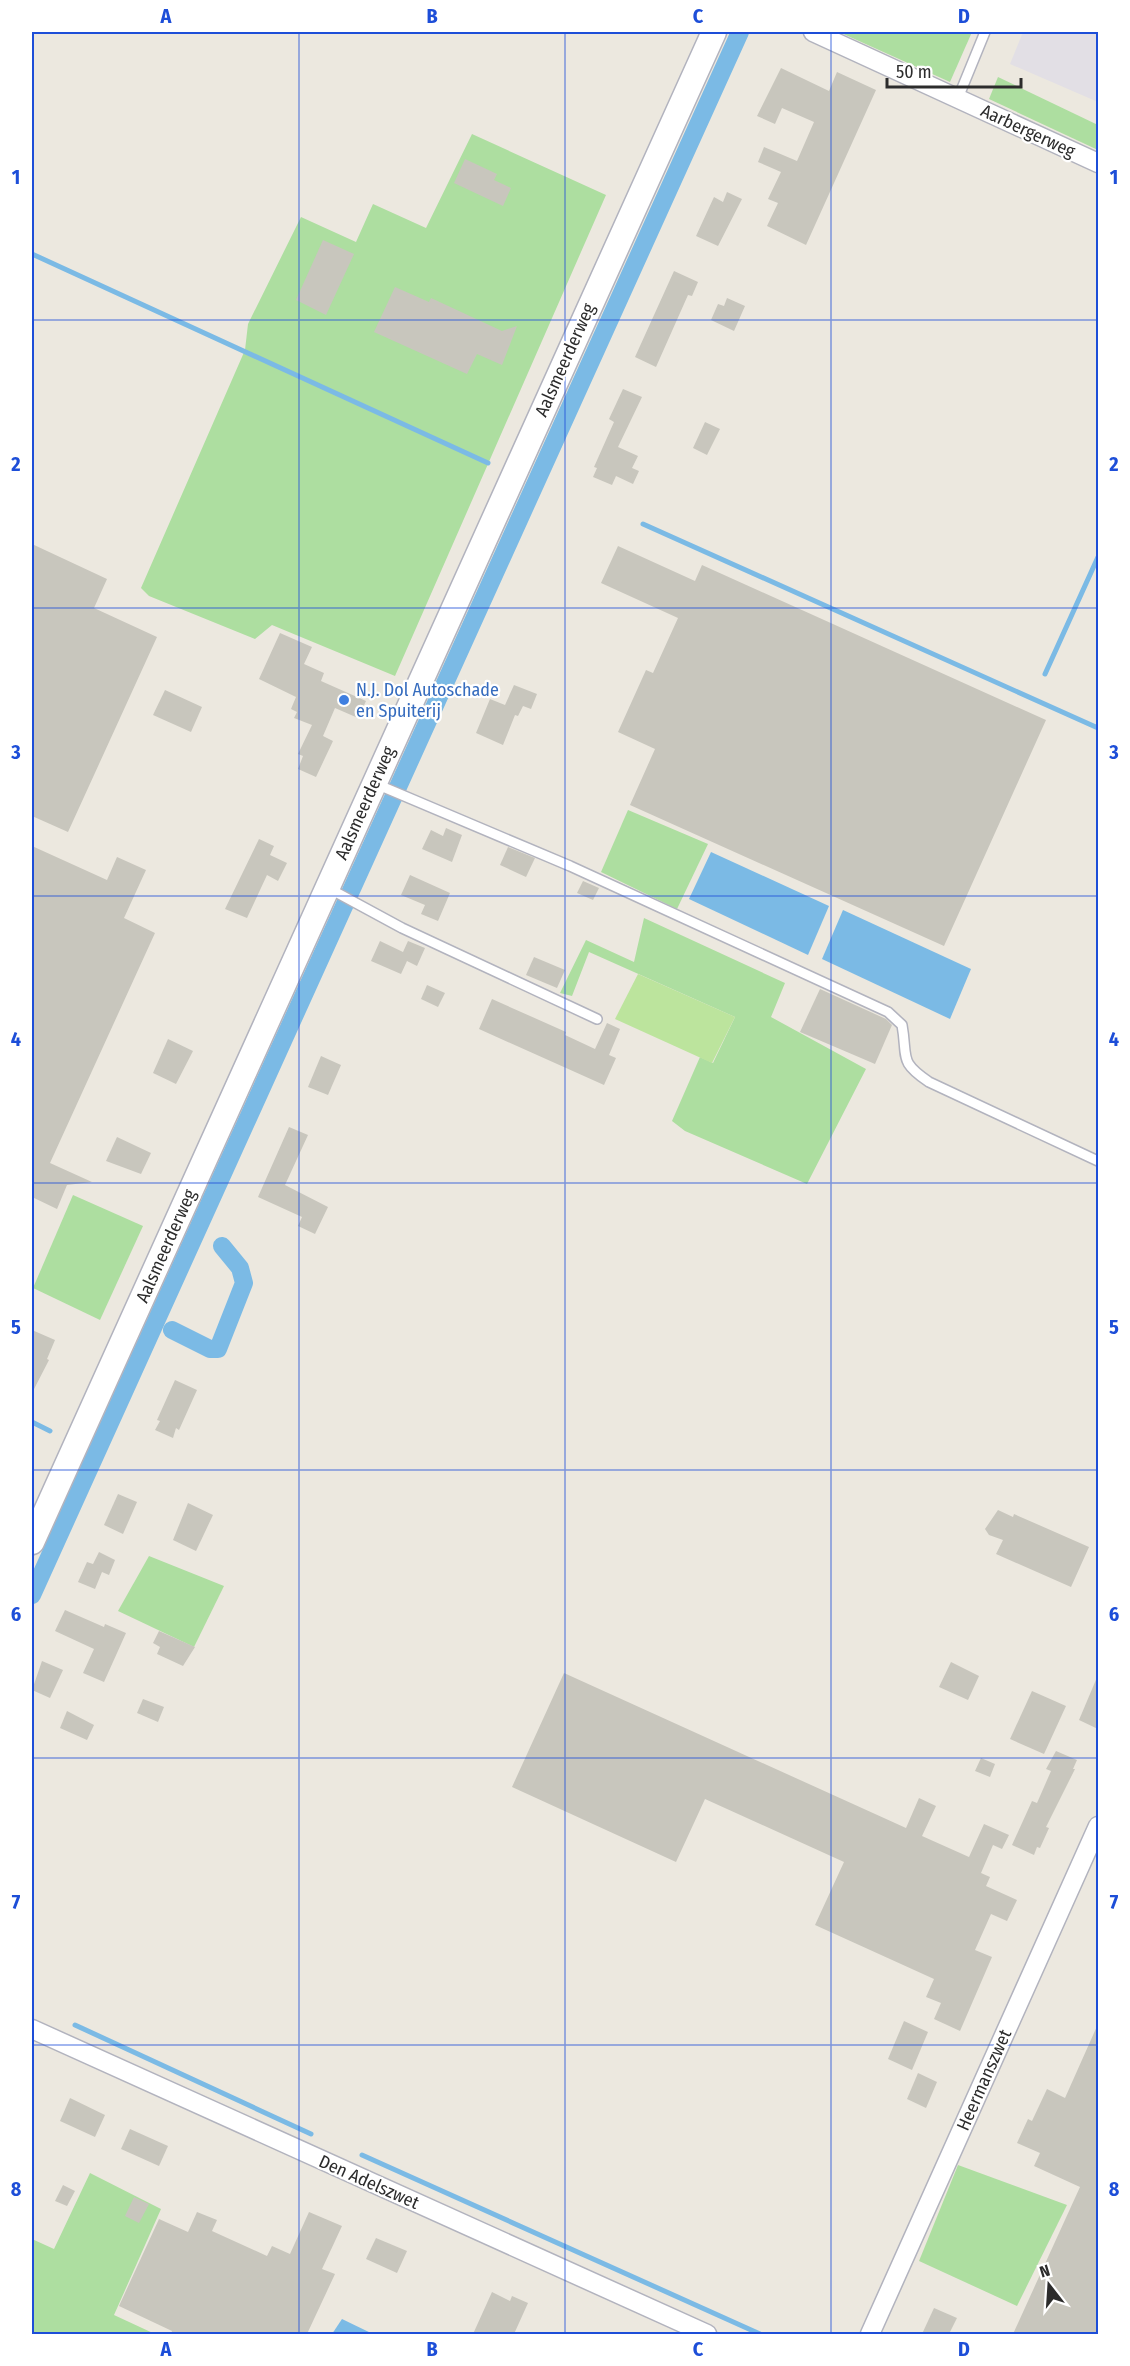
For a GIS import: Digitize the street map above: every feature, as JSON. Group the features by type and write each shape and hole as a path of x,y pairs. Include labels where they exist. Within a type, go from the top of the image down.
{"street":[{"name":"Aalsmeerderweg","path":"32,1542 335,891 379,785 714,32"},
{"name":"Aarbergerweg","path":"813,32 1098,163"},
{"name":"Heermanszwet","path":"870,2334 1098,1826"},
{"name":"Den Adelszwet","path":"32,2030 707,2334"}],"lane":[{"name":"Aarbergerweg","path":"958,98 985,32"},
{"path":"379,785 570,866 888,1012 902,1025 905,1059 914,1072 949,1092 1098,1161"},
{"path":"335,891 402,928 597,1019"}],"shaded area":[{"path":"1023,32 1098,32 1098,102 1010,64"}],"green space":[{"path":"839,32 972,32 950,82"},
{"path":"998,77 1098,125 1098,150 989,99"},
{"path":"472,134 606,195 395,676 272,625 255,639 149,596 141,588 245,350 248,324 301,217 356,242 373,204 426,228"},
{"path":"628,810 708,844 677,909 601,872"},
{"path":"644,918 785,983 771,1017 866,1069 807,1184 685,1131 672,1121 700,1057 713,1063 735,1017 589,952 572,996 560,993 586,940 634,962"},
{"path":"638,974 735,1017 712,1063 615,1019"},
{"path":"73,1195 143,1226 100,1320 33,1288"},
{"path":"149,1556 224,1586 194,1647 118,1611"},
{"path":"958,2165 1067,2205 1017,2306 919,2261"},
{"path":"90,2173 161,2209 114,2315 155,2334 32,2334 32,2239 54,2249"}],"water":[{"path":"711,852 829,906 808,955 689,899"},
{"path":"843,910 971,969 950,1019 822,959"},
{"path":"342,2319 373,2334 332,2334"}],"building":[{"path":"781,68 829,91 837,72 876,90 806,245 767,226 778,203 768,199 781,172 758,162 764,147 797,161 814,122 782,108 775,124 757,116"},
{"path":"465,159 497,174 494,180 511,188 503,206 454,183"},
{"path":"727,192 742,199 718,246 696,236 714,197 723,202"},
{"path":"323,240 354,254 326,315 296,300"},
{"path":"674,271 698,282 692,296 688,295 656,367 635,357"},
{"path":"395,287 429,302 431,298 502,331 517,326 502,365 477,354 467,374 374,332"},
{"path":"727,298 745,306 734,331 711,320 718,304 724,306"},
{"path":"623,389 642,397 618,447 638,456 632,468 639,471 633,484 616,476 612,485 593,477 597,468 594,467 614,422 609,419"},
{"path":"705,422 720,429 707,455 693,448"},
{"path":"32,544 107,579 94,608 157,637 68,832 32,816"},
{"path":"618,546 695,581 702,565 1046,720 944,946 630,805 655,749 618,732 646,670 653,673 678,618 601,583"},
{"path":"280,633 312,647 304,664 324,673 321,681 366,701 358,718 335,708 323,736 333,741 316,777 298,769 303,756 298,754 312,725 294,718 297,712 291,709 296,697 259,679"},
{"path":"514,685 537,694 531,709 523,706 518,716 515,715 503,745 476,733 490,699 505,705"},
{"path":"165,690 202,707 191,732 153,715"},
{"path":"446,828 462,835 452,862 422,849 431,830 443,836"},
{"path":"259,839 274,846 270,855 287,863 278,881 267,875 247,918 225,909"},
{"path":"32,846 107,880 117,857 146,870 124,918 155,933 50,1163 92,1182 67,1185 57,1209 32,1197"},
{"path":"508,847 535,858 526,877 500,865"},
{"path":"410,875 450,893 438,921 421,914 425,905 401,895"},
{"path":"583,881 599,888 593,900 577,893"},
{"path":"380,941 403,952 408,941 425,948 417,966 407,961 401,974 371,961"},
{"path":"534,957 565,970 557,988 526,975"},
{"path":"427,985 445,993 438,1007 421,999"},
{"path":"820,989 886,1019 892,1025 875,1064 800,1032"},
{"path":"492,999 566,1032 565,1035 595,1049 607,1023 620,1029 609,1055 616,1058 604,1085 479,1029"},
{"path":"168,1039 193,1051 176,1084 153,1073"},
{"path":"321,1056 341,1065 328,1095 308,1087"},
{"path":"289,1127 308,1135 285,1185 328,1207 315,1234 298,1226 302,1217 258,1197"},
{"path":"117,1137 151,1153 141,1174 106,1161"},
{"path":"32,1330 55,1340 47,1359 49,1360 32,1393"},
{"path":"175,1380 197,1390 173,1438 155,1430 160,1421 157,1420"},
{"path":"118,1494 137,1502 123,1534 104,1525"},
{"path":"188,1503 213,1515 196,1551 173,1540"},
{"path":"998,1510 1013,1517 1014,1514 1089,1547 1071,1587 996,1554 1003,1540 989,1535 985,1529"},
{"path":"99,1552 115,1560 109,1575 102,1572 95,1589 78,1582 87,1562 93,1564"},
{"path":"65,1610 104,1627 105,1624 126,1633 104,1682 83,1673 94,1649 55,1631"},
{"path":"159,1631 195,1647 183,1666 157,1654 160,1647 153,1643"},
{"path":"42,1661 63,1670 50,1698 32,1690"},
{"path":"951,1662 979,1676 968,1700 939,1687"},
{"path":"564,1673 906,1828 919,1798 936,1806 922,1836 969,1857 984,1824 1009,1835 1002,1849 993,1845 981,1873 990,1877 986,1886 1017,1900 1007,1921 991,1914 975,1950 992,1957 960,2031 934,2019 941,2003 926,1997 934,1979 815,1925 844,1862 705,1799 676,1862 512,1787"},
{"path":"1098,1675 1098,1729 1079,1720"},
{"path":"1032,1691 1066,1706 1044,1754 1010,1739"},
{"path":"143,1699 164,1707 158,1722 137,1713"},
{"path":"67,1711 94,1725 87,1740 60,1728"},
{"path":"1056,1751 1077,1760 1073,1769 1075,1769 1046,1827 1049,1828 1040,1848 1037,1847 1034,1855 1012,1845 1032,1801 1037,1803 1051,1771 1046,1769"},
{"path":"981,1758 995,1764 990,1777 975,1771"},
{"path":"904,2021 928,2032 912,2070 888,2059"},
{"path":"1098,2024 1098,2334 1013,2334 1080,2187 1034,2166 1040,2153 1017,2143 1028,2119 1032,2121 1047,2089 1065,2098"},
{"path":"918,2073 937,2082 926,2108 907,2099"},
{"path":"70,2098 105,2115 95,2137 60,2121"},
{"path":"130,2129 168,2146 159,2166 121,2149"},
{"path":"63,2185 75,2191 67,2206 55,2201"},
{"path":"134,2197 149,2204 139,2223 125,2216"},
{"path":"197,2212 217,2220 212,2231 267,2256 272,2246 290,2254 309,2212 342,2226 322,2269 335,2274 307,2334 171,2334 172,2331 119,2306 159,2219 188,2232"},
{"path":"376,2238 407,2251 397,2273 366,2259"},
{"path":"492,2292 510,2301 512,2296 528,2303 514,2334 473,2334"},
{"path":"934,2308 957,2318 949,2334 922,2334"}],"waterway":[{"path":"32,1595 740,32"},
{"path":"32,254 488,463"},
{"path":"643,524 1098,728"},
{"path":"1045,674 1098,557"},
{"path":"172,1330 210,1349 218,1349 244,1283 240,1268 222,1246"},
{"path":"32,1422 50,1431"},
{"path":"75,2025 311,2134"},
{"path":"362,2155 760,2334"}],"place":[{"name":"N.J. Dol Autoschade en Spuiterij","path":"344,700"}]}
